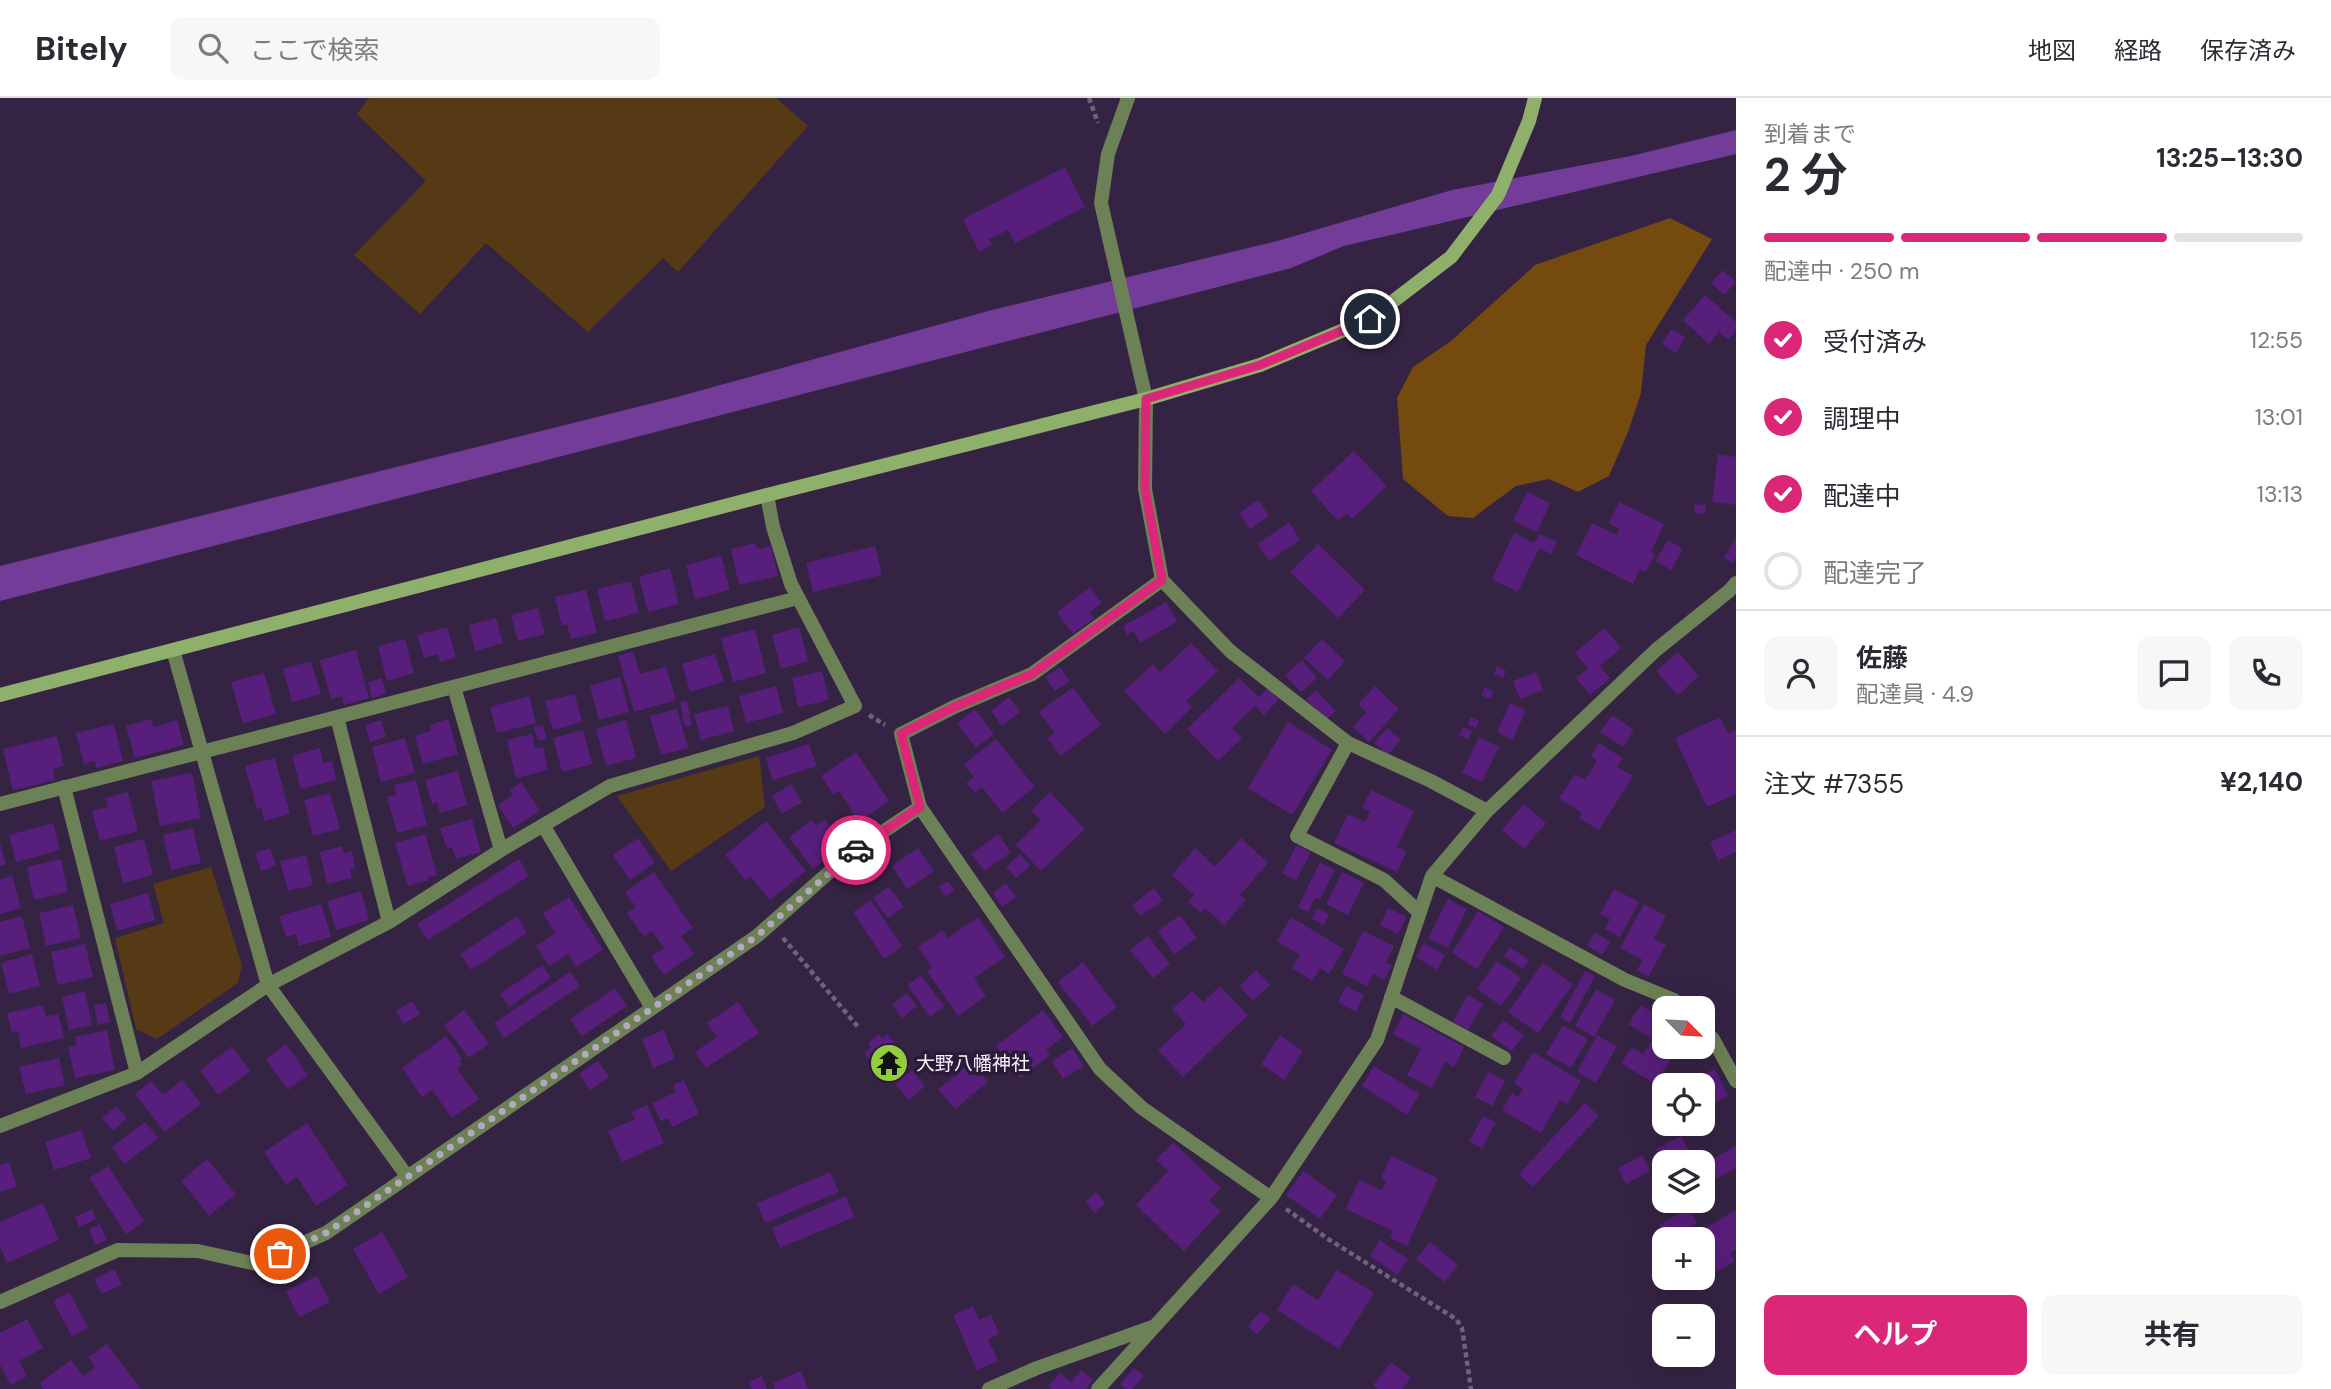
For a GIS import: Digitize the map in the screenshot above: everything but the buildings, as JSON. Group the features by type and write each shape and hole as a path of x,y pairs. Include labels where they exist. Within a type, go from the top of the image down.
{"street":[{"path":"1128,98 1108,154 1101,203 1146,399 1145,489 1162,580 1230,651 1349,743 1431,781 1487,811"},
{"path":"0,695 1146,399 1260,365 1370,319 1451,257 1497,195 1529,121 1535,98"},
{"path":"0,1110 2,1126 137,1073 268,985 389,922 501,850 610,786 793,733 855,706 791,584 773,527 767,495"},
{"path":"1162,580 1032,674 954,707 901,734 920,807 1100,1069 1142,1108 1271,1198"},
{"path":"1098,1389 1271,1198 1377,1040 1432,876 1487,811 1657,650 1734,589"},
{"path":"0,804 798,598"},
{"path":"173,650 268,985 407,1176"},
{"path":"454,687 501,850"},
{"path":"337,716 389,922"},
{"path":"1349,743 1297,836 1384,880 1419,912"},
{"path":"64,787 137,1073"},
{"path":"0,1302 118,1250 198,1251 256,1264 326,1233 757,936 851,853 920,807"},
{"path":"543,825 652,1008"},
{"path":"1432,876 1625,980 1664,996"},
{"path":"1391,997 1504,1058"},
{"path":"1715,1043 1736,1082"},
{"path":"989,1389 1037,1368 1153,1326"}],"path":[{"path":"855,706 901,734"},
{"path":"771,924 859,1028"},
{"path":"1271,1198 1328,1239 1456,1319 1462,1328 1471,1389"}],"shaded area":[{"path":"369,98 776,98 808,126 678,272 663,258 588,332 486,243 420,314 354,255 426,181 357,114"},
{"path":"1736,130 1736,154 1344,246 1291,268 0,601 0,566 677,397 992,310 1281,240 1452,190 1631,156"},
{"path":"1670,218 1712,239 1646,345 1641,393 1609,476 1578,492 1549,479 1516,486 1473,518 1448,516 1403,479 1397,398 1413,367 1451,341 1535,265"},
{"path":"759,756 765,807 671,871 617,796"},
{"path":"211,867 242,965 238,983 157,1039 136,1029 115,938 164,923 153,884"}],"way so far":[{"path":"280,1254 326,1233 757,936 856,850"}],"place":[{"name":"大野八幡神社","path":"889,1063"}],"route":[{"path":"856,850 920,807 901,734 954,707 1032,674 1162,580 1145,489 1146,399 1260,365 1370,319"}]}
